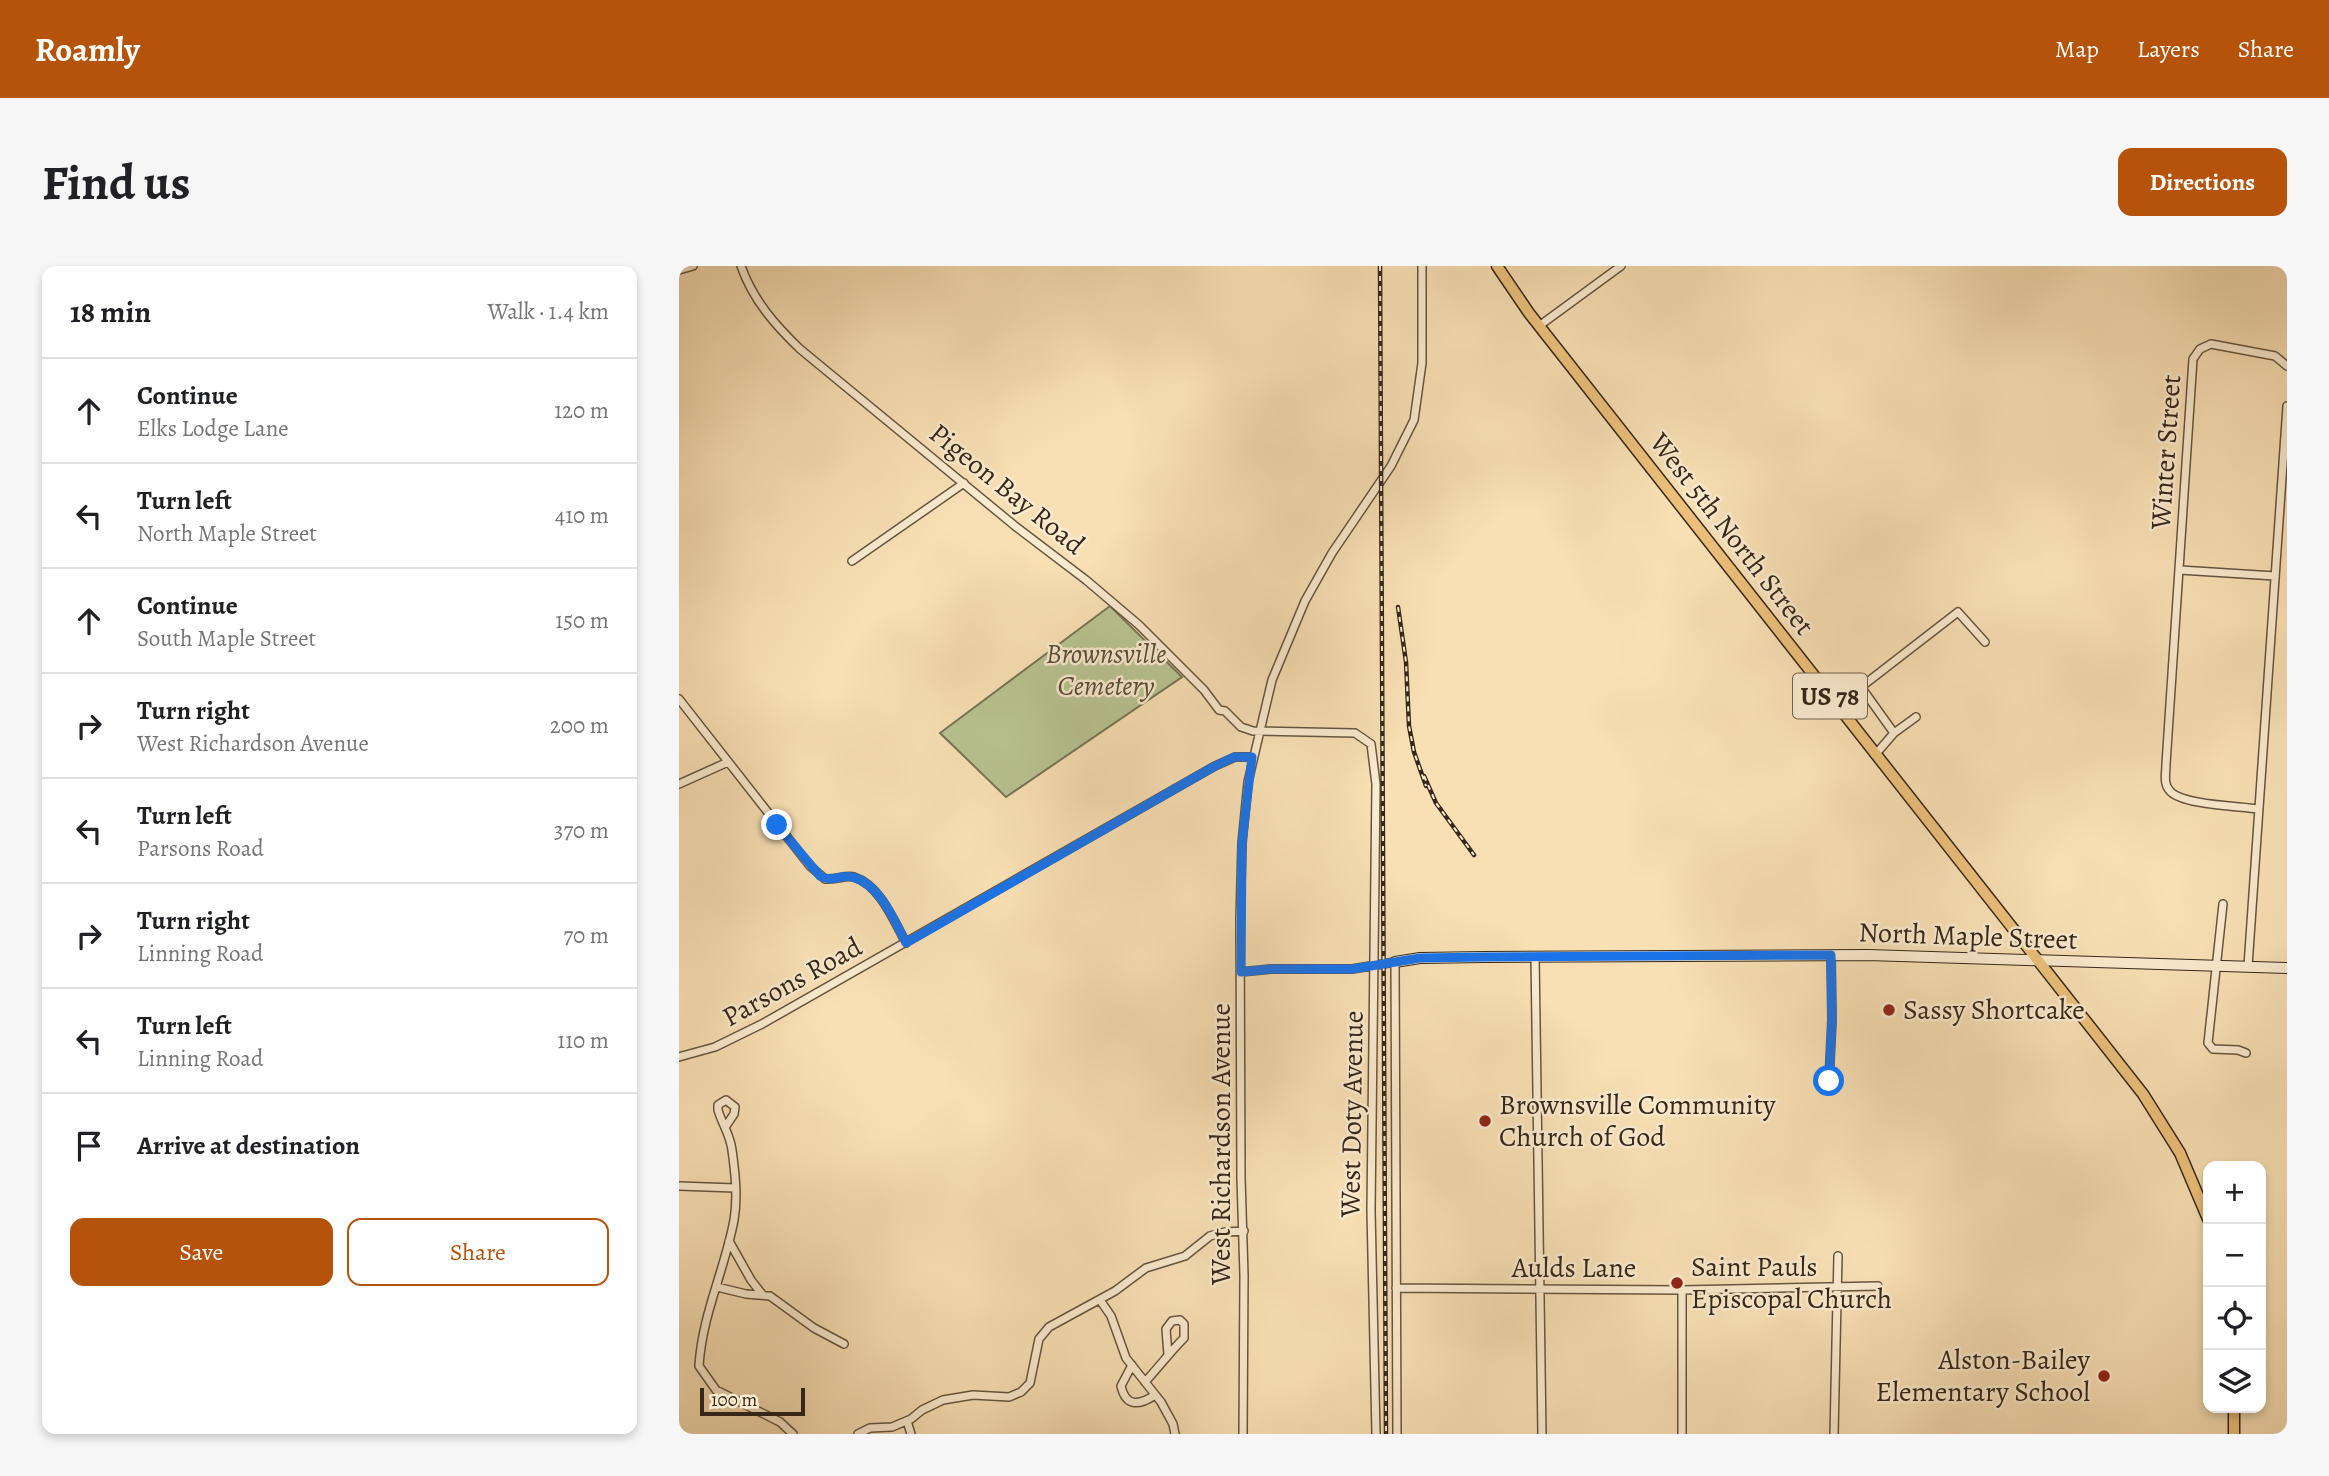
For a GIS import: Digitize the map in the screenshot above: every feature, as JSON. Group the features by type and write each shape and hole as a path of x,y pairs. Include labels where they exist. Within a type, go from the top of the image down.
{"main road":[{"name":"West 5th North Street","path":"1497,266 1523,306 2039,960"},
{"name":"US 78","path":"2039,960 2143,1094 2163,1124 2190,1173 2203,1206"},
{"path":"2234,1413 2234,1434"}],"street":[{"path":"679,270 693,266"},
{"name":"Pigeon Bay Road","path":"741,266 756,299 781,330 821,367 1139,625 1204,690 1219,710 1225,711 1241,727 1258,732"},
{"name":"West Richardson Avenue","path":"1243,1434 1242,843 1252,757 1272,680 1305,601 1332,552 1391,466 1414,420 1422,363 1422,266"},
{"path":"1539,326 1621,266"},
{"name":"Winter Street","path":"2258,809 2178,797 2168,789 2165,781 2193,359 2196,353 2211,344 2275,356 2287,366"},
{"path":"2248,966 2287,406"},
{"path":"852,561 964,483"},
{"name":"Winter Street","path":"2180,570 2275,576"},
{"path":"1894,733 1861,687 1958,612 1985,642"},
{"path":"679,699 805,860 820,876 830,879 850,876 875,891 906,943"},
{"path":"1875,755 1894,733 1916,717"},
{"name":"West Doty Avenue","path":"1258,732 1355,733 1371,744 1376,784 1371,1210 1376,1434"},
{"name":"Parsons Road","path":"679,1057 731,1041 1215,766 1234,757 1252,757"},
{"path":"679,783 728,762"},
{"path":"2223,904 2208,1043 2213,1049 2238,1050 2246,1054"},
{"path":"1829,1081 1831,955"},
{"name":"North Maple Street","path":"1395,962 1420,958 1535,956 1831,955 2287,968"},
{"path":"1535,956 1542,1434"},
{"path":"1241,972 1271,969 1352,969 1395,962 1397,1434"},
{"path":"726,1126 732,1150 734,1214 717,1287 704,1328 699,1366 716,1390 780,1422 793,1434"},
{"path":"679,1186 735,1188"},
{"path":"858,1434 870,1428 892,1427 907,1421 943,1400 973,1395 1009,1397 1021,1392 1030,1383 1039,1339 1049,1327 1100,1300 1146,1268 1185,1256 1210,1236 1224,1231 1244,1231"},
{"path":"729,1240 762,1294"},
{"path":"1834,1434 1838,1256"},
{"name":"Aulds Lane","path":"1397,1288 1682,1290 1878,1286"},
{"path":"717,1287 745,1294 770,1296 814,1328 844,1344"},
{"path":"1682,1290 1682,1434"},
{"path":"1100,1300 1111,1316 1124,1354 1167,1413 1175,1434"},
{"path":"1145,1382 1168,1355 1185,1334 1184,1324 1180,1320 1173,1321 1166,1329 1168,1355"},
{"path":"1132,1365 1121,1386 1127,1400 1133,1404 1140,1403 1155,1395"},
{"path":"907,1421 911,1434"}],"green space":[{"name":"Brownsville Cemetery","path":"1110,606 1182,677 1006,797 940,733"}],"railway":[{"path":"1380,266 1386,1434"},
{"path":"1398,607 1406,662 1409,726 1414,752 1426,786"},
{"path":"1424,776 1436,803 1474,855"}],"place":[{"name":"Sassy Shortcake","path":"1889,1010"},
{"name":"Brownsville Community Church of God","path":"1485,1121"},
{"name":"Saint Pauls Episcopal Church","path":"1677,1283"},
{"name":"Alston-Bailey Elementary School","path":"2104,1376"}],"route":[{"path":"777,825 820,876 835,879 850,876 862,881 879,895 906,943 1228,759 1252,757 1242,843 1241,972 1271,969 1352,969 1420,958 1831,955 1829,1081"}]}
